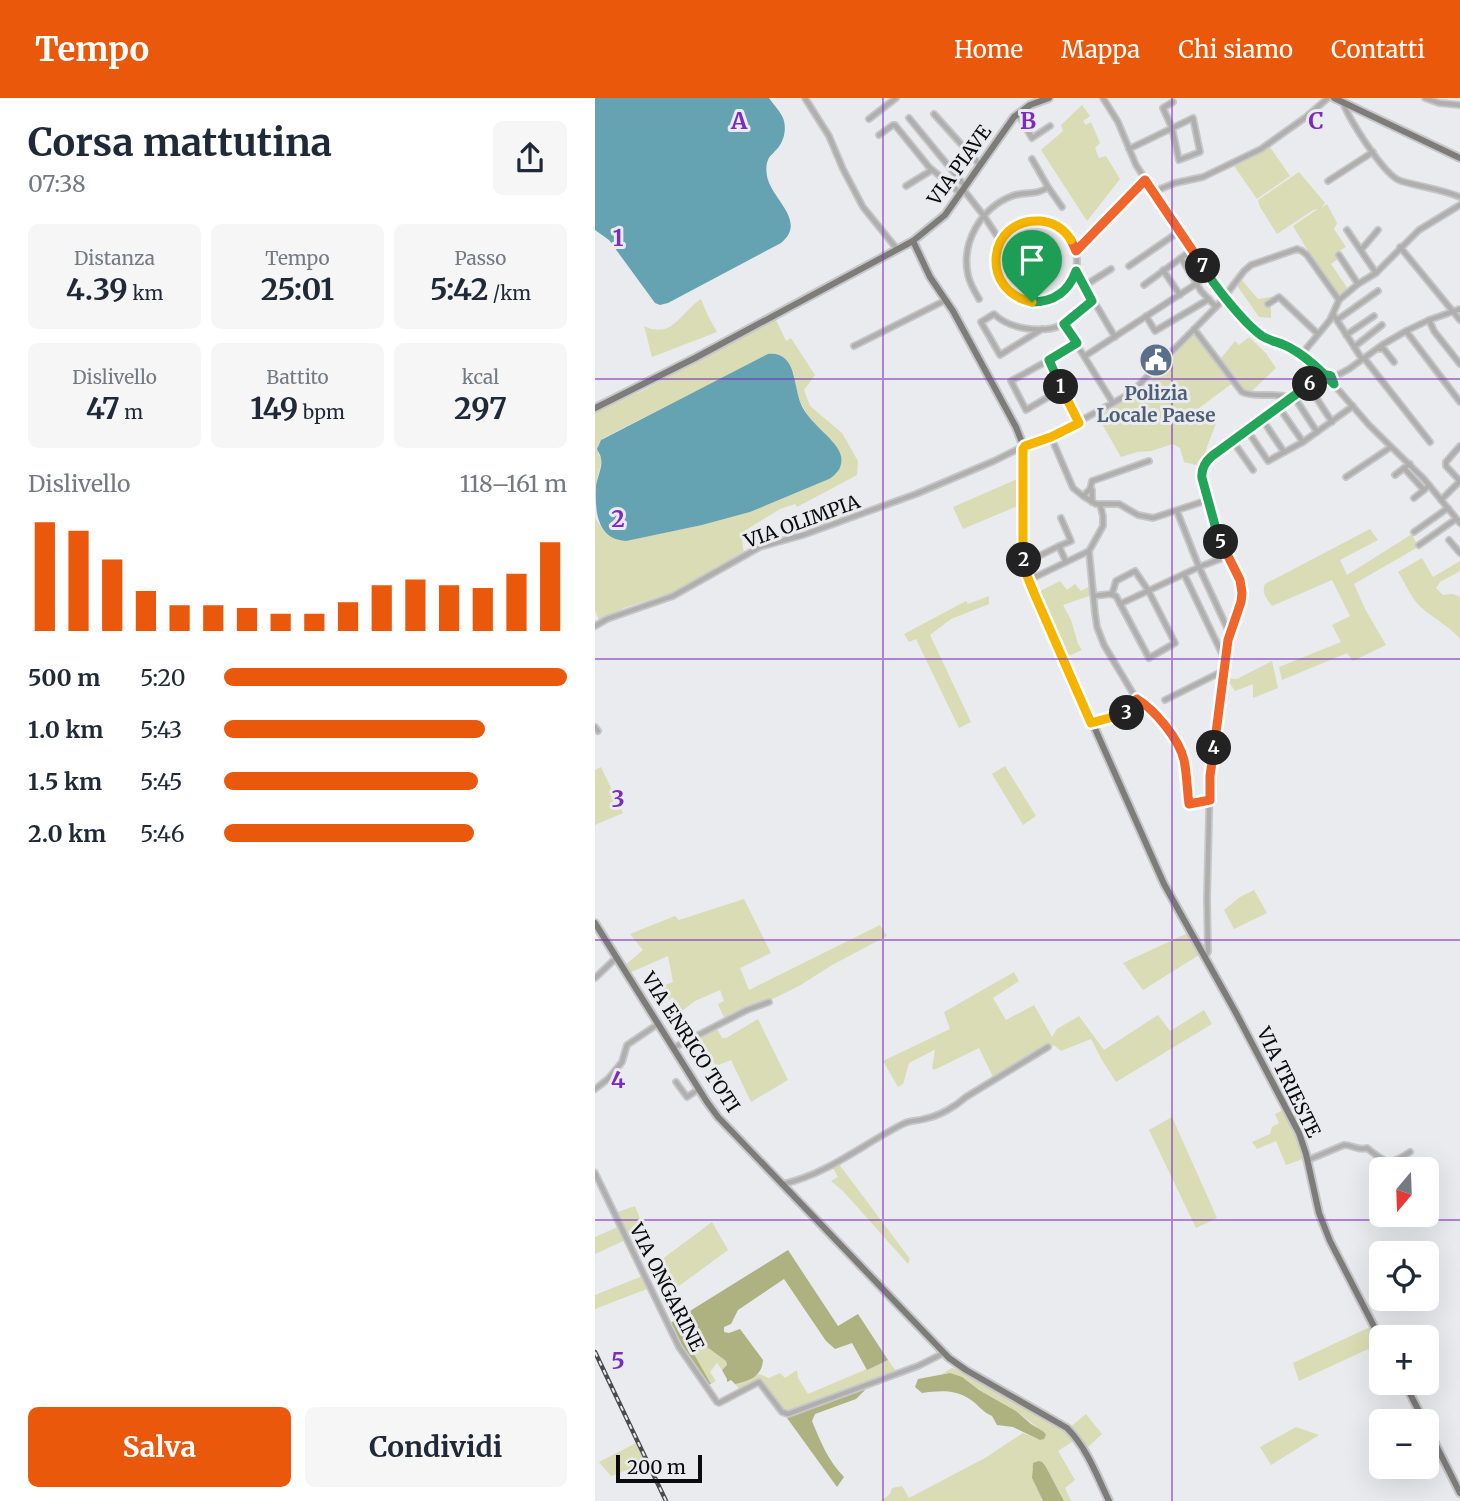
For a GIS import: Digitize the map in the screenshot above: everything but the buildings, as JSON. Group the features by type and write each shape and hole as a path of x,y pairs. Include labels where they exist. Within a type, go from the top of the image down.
{"main road":[{"name":"VIA PIAVE","path":"595,408 695,358 913,241 944,215 1018,113 1028,103 1049,98"},
{"path":"1334,98 1460,158"},
{"path":"913,241 930,277 946,300 1016,427 1023,447"},
{"name":"VIA TRIESTE","path":"1023,447 1024,568 1164,884 1299,1133 1308,1160 1319,1213 1372,1325"},
{"name":"VIA ENRICO TOTI","path":"595,923 718,1117 944,1353 966,1370 1067,1428 1081,1443 1109,1501"},
{"path":"1439,1451 1460,1493"}],"street":[{"path":"805,98 829,136 863,207 897,250"},
{"path":"869,119 896,98"},
{"path":"1103,98 1118,122 1145,180 1225,296 1254,329 1263,336 1292,348 1329,377 1369,425 1429,485 1458,521 1419,545"},
{"path":"1153,192 1175,183 1203,177 1261,149 1328,98"},
{"path":"1425,98 1439,103 1460,105"},
{"path":"1129,149 1172,128 1193,118 1200,152 1179,160 1172,128 1163,108 1173,102"},
{"path":"1343,102 1380,164 1392,176 1399,181 1460,197"},
{"path":"1018,113 1032,138 1050,126"},
{"path":"934,114 980,165"},
{"path":"909,118 1001,242"},
{"path":"879,135 895,125 932,170 963,189"},
{"path":"1328,181 1373,152"},
{"path":"1032,159 1062,206"},
{"path":"905,186 932,170"},
{"path":"1076,251 1145,180"},
{"path":"979,299 968,276 966,261 972,233 984,216 1004,200 1016,194 1041,193 1048,187"},
{"path":"1301,355 1333,314 1339,300 1376,273 1419,230 1459,205"},
{"path":"1028,221 1054,225 1068,236 1076,251 1076,271 1070,284 1060,295 1053,298 1032,302 1018,298 1007,289 999,277 996,255 1001,242 1012,229 1028,221"},
{"path":"1347,230 1376,273"},
{"path":"1361,250 1378,230"},
{"path":"1129,266 1180,231"},
{"path":"1400,247 1457,310 1460,320"},
{"path":"1225,296 1251,265 1297,249 1307,255 1339,300"},
{"path":"1144,285 1192,250"},
{"path":"1339,255 1358,284"},
{"path":"1181,258 1201,291 1216,307"},
{"path":"1084,286 1111,269"},
{"path":"1163,270 1179,295"},
{"path":"1076,271 1115,337"},
{"path":"1085,356 1198,283"},
{"path":"1337,320 1378,291"},
{"name":"VIA OLIMPIA","path":"595,626 607,619 673,596 760,547 803,535 916,494 1079,423 1131,393 1225,296"},
{"path":"1268,304 1279,297 1318,334"},
{"path":"1146,316 1155,331 1209,299"},
{"path":"854,346 946,300"},
{"path":"1042,329 1000,355 981,323 994,314 1011,325 1048,329 1064,324 1092,301"},
{"path":"1203,954 1207,954 1210,776 1223,671 1242,593 1240,580 1216,529 1202,478 1203,468 1212,456 1232,440 1314,381 1348,370 1406,331 1457,310"},
{"path":"1333,314 1354,347 1430,442"},
{"path":"1346,335 1374,316"},
{"path":"1429,320 1434,331 1460,364"},
{"path":"1064,324 1113,403"},
{"path":"1354,347 1382,325"},
{"path":"1194,329 1242,391 1251,396 1291,396 1317,432"},
{"path":"1406,331 1460,402"},
{"path":"1062,388 1026,410 1011,381 1077,343"},
{"path":"1364,359 1383,348 1394,362"},
{"path":"1049,360 1079,423"},
{"path":"1308,385 1332,422"},
{"path":"1278,406 1303,442"},
{"path":"1247,430 1268,461 1303,442 1353,406"},
{"path":"1262,419 1284,452"},
{"path":"1051,437 1073,488 1092,502 1119,504 1138,515 1153,518 1208,500"},
{"path":"1232,440 1253,470"},
{"path":"1441,500 1460,481 1446,466 1446,462 1460,446"},
{"path":"1346,477 1391,447"},
{"path":"1083,496 1090,490 1093,481 1149,461"},
{"path":"1395,475 1410,464"},
{"path":"1404,468 1424,490"},
{"path":"1414,498 1429,485"},
{"path":"1090,490 1093,494 1092,502"},
{"path":"1100,504 1104,521 1089,551 1094,613 1101,639 1137,699 1162,722 1181,750 1189,804 1210,800"},
{"path":"1414,532 1448,508"},
{"path":"1177,511 1230,634"},
{"path":"1041,555 1071,541 1061,518"},
{"path":"1449,540 1460,553"},
{"path":"1059,546 1066,562"},
{"path":"1029,580 1089,551"},
{"path":"1121,604 1228,556"},
{"path":"1094,596 1116,596 1149,658 1175,643 1148,590 1135,571 1116,580 1112,594"},
{"path":"1184,574 1225,660"},
{"path":"1165,700 1223,671"},
{"path":"1091,723 1135,710 1137,699"},
{"path":"595,978 617,958"},
{"path":"673,1048 747,1010 769,1002"},
{"path":"595,1089 608,1079 622,1062 628,1045 658,1024"},
{"path":"783,1184 804,1179 828,1168 907,1122 926,1119 958,1104 1048,1047"},
{"path":"677,1082 687,1097 699,1089"},
{"path":"1308,1160 1344,1145 1360,1150 1367,1148 1389,1163 1397,1162 1410,1153"},
{"name":"VIA ONGARINE","path":"595,1173 680,1347 717,1402 759,1382 782,1412 788,1414 918,1366 944,1353"}],"green space":[{"path":"1082,105 1090,116 1083,121 1086,125 1091,122 1100,143 1095,148 1099,158 1106,156 1120,179 1087,221 1041,150 1063,131 1061,125"},
{"path":"1270,147 1290,176 1257,199 1234,166"},
{"path":"1299,172 1325,203 1321,208 1327,204 1337,223 1334,229 1346,247 1339,251 1342,256 1331,264 1348,289 1339,296 1293,226 1318,209 1277,234 1260,207 1258,200"},
{"path":"1241,279 1258,299 1271,297 1271,318 1259,317 1236,284"},
{"path":"701,299 717,332 652,357 644,326 662,330 669,327"},
{"path":"776,320 786,341 791,338 815,375 804,390 810,406 842,433 858,461 857,475 797,507 795,504 780,509 741,533 744,554 674,592 624,608 599,621 595,610 595,518 608,535 628,540 750,512 831,478 837,473 840,454 809,418 797,395 794,373 774,354 770,354 603,438 598,446 602,459 595,488 595,412 642,391"},
{"path":"1195,333 1234,382 1199,408 1209,420 1216,423 1200,466 1184,462 1180,448 1173,444 1121,457 1098,417 1142,389"},
{"path":"1249,337 1267,354 1276,368 1252,391 1245,390 1221,358 1235,341 1239,345"},
{"path":"1022,477 1022,504 963,529 953,507"},
{"path":"1370,529 1378,540 1340,560 1347,575 1412,534 1418,547 1354,584 1386,645 1353,661 1347,653 1282,680 1279,667 1341,642 1332,625 1350,616 1332,580 1272,606 1264,593 1265,584"},
{"path":"1422,558 1433,577 1460,561 1460,571 1440,582 1436,588 1443,595 1453,594 1460,597 1460,639 1416,602 1398,572"},
{"path":"1060,581 1067,590 1075,584 1081,591 1092,585 1092,595 1063,605 1082,650 1066,657 1038,592"},
{"path":"989,596 989,604 951,619 930,635 971,722 959,728 916,639 909,642 904,634 966,601 968,604"},
{"path":"1272,661 1278,688 1253,698 1253,684 1235,691 1226,678 1237,679"},
{"path":"1005,766 1036,816 1023,825 992,774"},
{"path":"601,767 623,813 595,825 595,770"},
{"path":"1254,890 1267,913 1234,929 1224,910"},
{"path":"744,899 771,953 740,968 749,990 880,925 887,936 799,986 726,1022 718,1004 724,1001 720,990 695,1001 682,1011 673,997 669,1000 662,986 673,982 668,956 629,973 625,965 643,950 630,934 675,916 679,920"},
{"path":"1190,932 1202,953 1143,990 1123,963"},
{"path":"1014,972 1019,981 993,998 1006,1020 1034,1005 1052,1037 1057,1029 1079,1016 1104,1050 1158,1015 1170,1031 1204,1010 1212,1024 1116,1082 1091,1039 1061,1051 1054,1045 995,1081 979,1048 934,1070 934,1050 909,1063 903,1084 898,1087 883,1061 950,1029 944,1012"},
{"path":"758,1019 788,1080 751,1102 731,1060 716,1066 699,1035 716,1027 722,1038 726,1038"},
{"path":"1285,1109 1301,1140 1305,1158 1286,1165 1276,1141 1257,1149 1252,1142 1270,1134 1272,1127 1279,1123 1275,1114"},
{"path":"1172,1117 1217,1218 1196,1228 1149,1130"},
{"path":"838,1163 910,1259 908,1264 831,1181 838,1177 832,1166"},
{"path":"635,1206 645,1231 595,1254 595,1237 620,1226 615,1213"},
{"path":"712,1222 728,1250 668,1294 657,1263"},
{"path":"788,1250 838,1326 858,1314 888,1360 867,1370 852,1343 835,1349 826,1341 784,1279 738,1310 731,1324 724,1327 724,1332 729,1333 740,1329 763,1360 754,1377 735,1384 731,1380 727,1382 722,1370 727,1365 726,1361 707,1347 699,1331 694,1333 690,1340 691,1349 711,1384 707,1385 687,1361 669,1324"},
{"path":"645,1275 652,1287 595,1309 595,1295"},
{"path":"1369,1327 1369,1349 1299,1381 1293,1363"},
{"path":"699,1331 707,1347 726,1361 727,1365 722,1370 717,1363 710,1372 716,1381 711,1384 692,1349 693,1336"},
{"path":"888,1360 896,1371 859,1387 864,1389 793,1416 787,1415 761,1385 742,1392 735,1384 759,1374 769,1378 780,1373 785,1378 797,1370 798,1378 808,1394"},
{"path":"952,1368 1044,1417 1075,1440 1058,1451 1075,1480 1065,1488 1071,1501 1064,1501 1046,1467 1032,1468 1032,1478 1043,1501 881,1501 890,1494 892,1488 902,1486 909,1498 985,1458 1023,1433 1040,1440 1037,1427 1016,1411 950,1373 942,1374"},
{"path":"950,1373 962,1377 1016,1411 1044,1432 1044,1439 1040,1440 1013,1427 997,1425 992,1416 962,1395 945,1391 922,1393 915,1387 918,1379"},
{"path":"864,1389 856,1399 815,1414 812,1421 829,1458 844,1477 837,1487 787,1415 793,1416"},
{"path":"1086,1414 1102,1434 1086,1449 1069,1428"},
{"path":"1296,1427 1319,1435 1271,1465 1260,1447"},
{"path":"636,1443 646,1463 611,1476 599,1462"},
{"path":"1039,1461 1046,1467 1064,1501 1043,1501 1032,1478 1033,1463"}],"water":[{"path":"595,98 769,98 784,120 785,130 781,144 768,160 767,174 770,185 789,218 791,226 788,235 781,243 668,303 655,303 609,240 595,230"},
{"path":"768,354 784,358 789,364 801,404 841,456 837,472 829,479 750,512 626,541 609,535 599,522 596,504 596,486 601,469 601,456 597,449 601,440"}],"railway":[{"path":"595,1352 666,1501"}],"place":[{"name":"Polizia Locale Paese","path":"1156,360"}],"route":[{"path":"1032,302 1012,294 999,277 996,255 1006,234 1028,221 1046,222 1062,229 1076,251 1145,180 1216,286 1254,329 1271,341 1292,348 1324,374 1334,384 1332,377 1323,374 1290,398 1212,456 1201,474 1216,529 1242,587 1241,602 1228,640 1210,776 1210,800 1189,804 1181,750 1162,722 1137,699 1135,710 1091,723 1024,568 1023,449 1079,423 1049,360 1077,343 1064,324 1092,301 1076,271 1070,284 1060,295 1032,302"}]}
